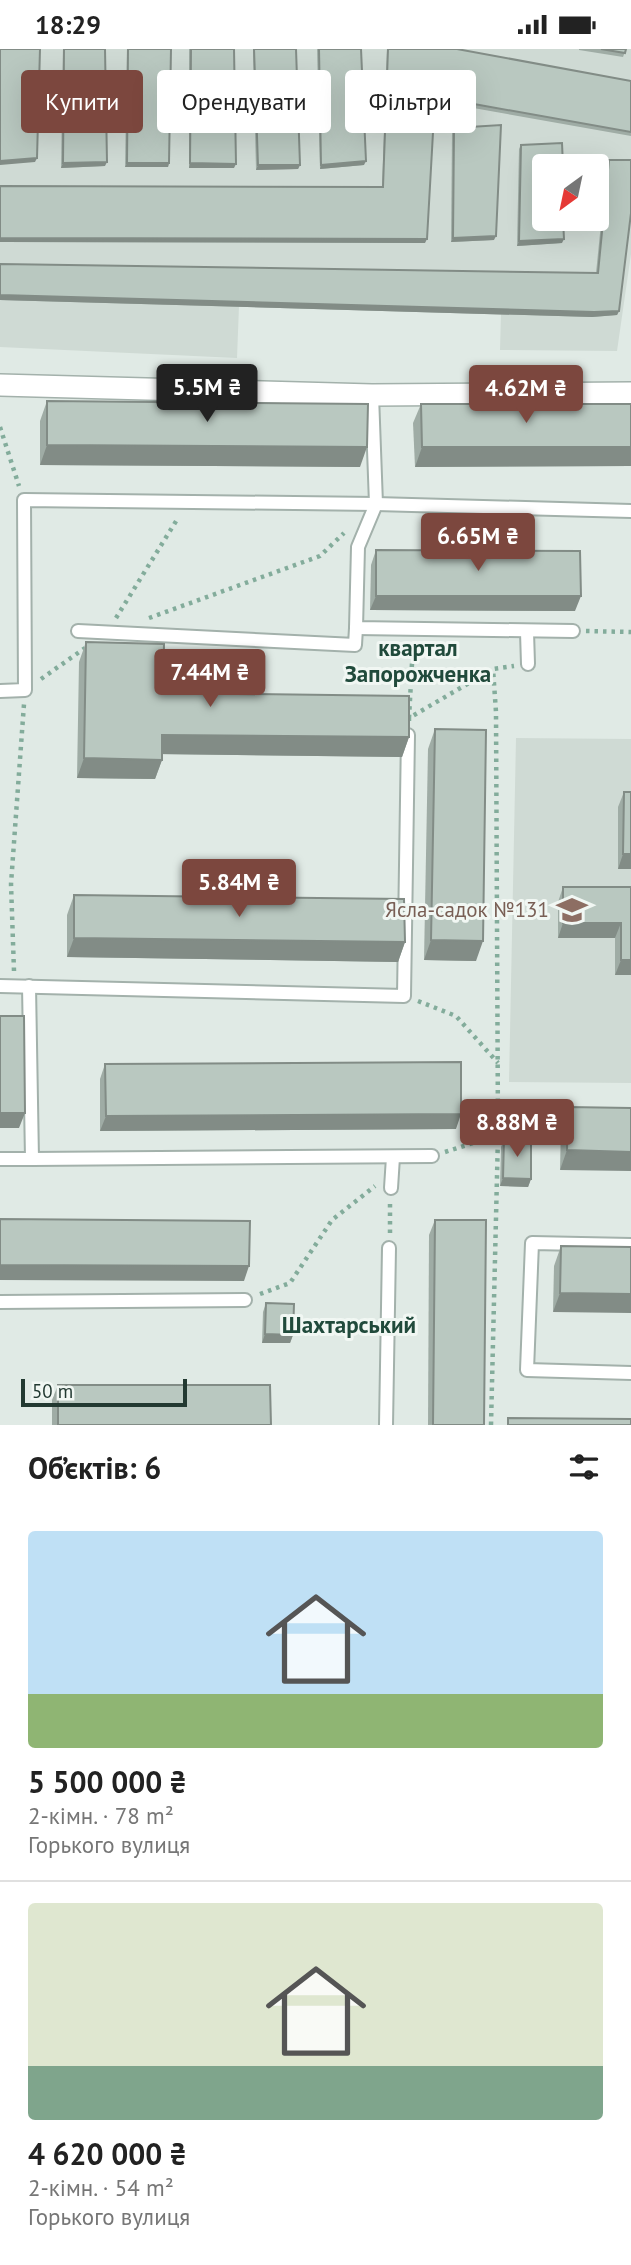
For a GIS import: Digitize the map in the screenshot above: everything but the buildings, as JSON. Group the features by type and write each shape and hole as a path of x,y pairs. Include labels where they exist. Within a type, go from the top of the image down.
{"street":[{"path":"0,386 372,395 631,393"}],"lane":[{"path":"78,631 355,645 358,547 376,505 372,395"},
{"path":"0,691 25,690 24,500 631,511"},
{"path":"356,628 573,631"},
{"path":"527,632 528,664"},
{"path":"0,986 404,996 408,735"},
{"path":"29,986 32,1159"},
{"path":"0,1159 432,1156"},
{"path":"391,1188 393,1157"},
{"path":"631,1245 532,1243 527,1370 631,1373"},
{"path":"386,1425 389,1248"},
{"path":"0,1302 245,1300"}],"path":[{"path":"0,427 24,500"},
{"path":"14,986 10,884 25,690 107,632 188,502"},
{"path":"145,619 320,556 348,530"},
{"path":"408,735 412,630"},
{"path":"573,631 631,632"},
{"path":"409,718 494,669 528,664"},
{"path":"491,1425 498,1135 494,669"},
{"path":"404,996 456,1016 498,1063"},
{"path":"432,1156 498,1135"},
{"path":"245,1300 290,1283 332,1220 392,1172"},
{"path":"389,1248 391,1188"}],"shaded area":[{"path":"0,49 631,49 631,254 617,351 500,350 501,314 239,306 237,358 0,347"},
{"name":"Ясла-садок №131","path":"516,738 631,739 631,1083 509,1082"}],"place":[{"name":"Ясла-садок №131","path":"572,910"}],"district":[{"name":"квартал Запорожченка","path":"418,661"},
{"name":"Шахтарський","path":"349,1325"}]}
